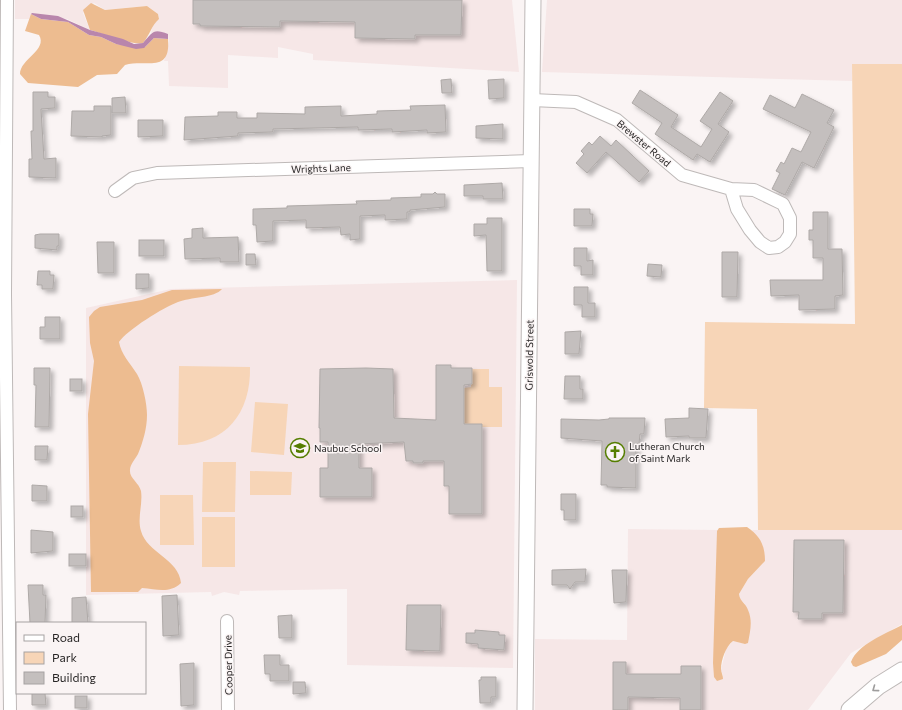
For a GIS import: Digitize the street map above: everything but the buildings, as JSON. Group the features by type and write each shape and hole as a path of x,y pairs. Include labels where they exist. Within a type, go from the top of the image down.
{"highway":[{"path":"850,710 878,686 902,671"}],"main road":[{"name":"Griswold Street","path":"525,710 533,0"}],"street":[{"path":"7,0 4,24 2,294 10,710"},
{"name":"Brewster Road","path":"532,100 576,102 617,120 682,175 731,189 754,190 783,204 790,218 790,234 785,242 778,247 769,248 760,242 737,210 731,189"},
{"name":"Wrights Lane","path":"115,191 133,178 157,173 531,161"},
{"name":"Cooper Drive","path":"227,621 228,710"}],"shaded area":[{"path":"15,0 512,0 519,72 313,60 313,54 278,47 278,58 228,55 228,88 169,86 168,61 164,61 169,42 168,34 158,31 151,33 153,24 159,19 158,14 147,6 105,10 94,3 83,13 90,30 67,19 32,13 29,19 15,19"},
{"path":"547,0 902,0 902,64 852,64 852,81 542,72"},
{"path":"91,3 105,10 147,6 158,14 159,19 143,43 133,43 90,30 83,10"},
{"path":"31,14 41,19 68,22 89,35 101,37 116,44 145,47 154,38 168,39 168,50 166,57 156,63 125,65 117,74 97,75 78,87 28,83 20,74 21,69 37,50 41,40 39,35 25,31"},
{"path":"31,14 58,16 90,30 123,39 134,44 143,43 156,31 168,34 168,39 154,38 144,48 136,49 116,44 101,37 89,35 68,22 41,19"},
{"name":"Naubuc School","path":"517,280 513,668 347,665 347,589 240,591 239,595 224,592 212,596 211,592 86,595 86,308 171,289"},
{"path":"222,289 219,292 208,296 183,300 172,305 137,325 119,342 124,354 139,378 143,388 146,405 147,420 142,445 130,468 131,476 141,491 141,531 144,539 175,568 181,583 172,589 167,590 142,588 138,592 91,592 88,414 94,361 90,343 89,317 100,307 142,300 172,290"},
{"path":"747,527 761,541 765,561 748,579 739,594 750,614 751,626 748,643 745,644 733,641 730,643 724,654 722,662 721,669 723,679 717,681 714,677 713,663 717,531 719,528"},
{"path":"628,529 718,530 720,680 723,676 721,670 726,649 733,641 745,644 745,604 740,600 739,594 748,579 765,561 752,530 902,530 902,624 851,653 808,710 535,710 535,639 627,640"},
{"path":"902,625 902,640 886,654 856,667 853,666 851,662 860,650 873,640"}],"green space":[{"path":"852,64 902,64 902,530 758,530 757,409 704,408 705,322 855,324"},
{"path":"179,366 250,367 246,399 240,412 232,423 222,432 210,439 195,444 178,445"},
{"path":"471,369 489,369 489,387 502,387 502,427 464,427 464,388 471,387"},
{"path":"255,402 288,404 284,455 251,452"},
{"path":"203,462 236,462 235,512 202,512"},
{"path":"250,471 292,472 291,495 250,495"},
{"path":"160,495 193,495 194,545 160,545"},
{"path":"202,517 235,517 235,567 202,567"}],"place":[{"name":"Naubuc School","path":"300,448"},
{"name":"Lutheran Church of Saint Mark","path":"615,452"}]}
